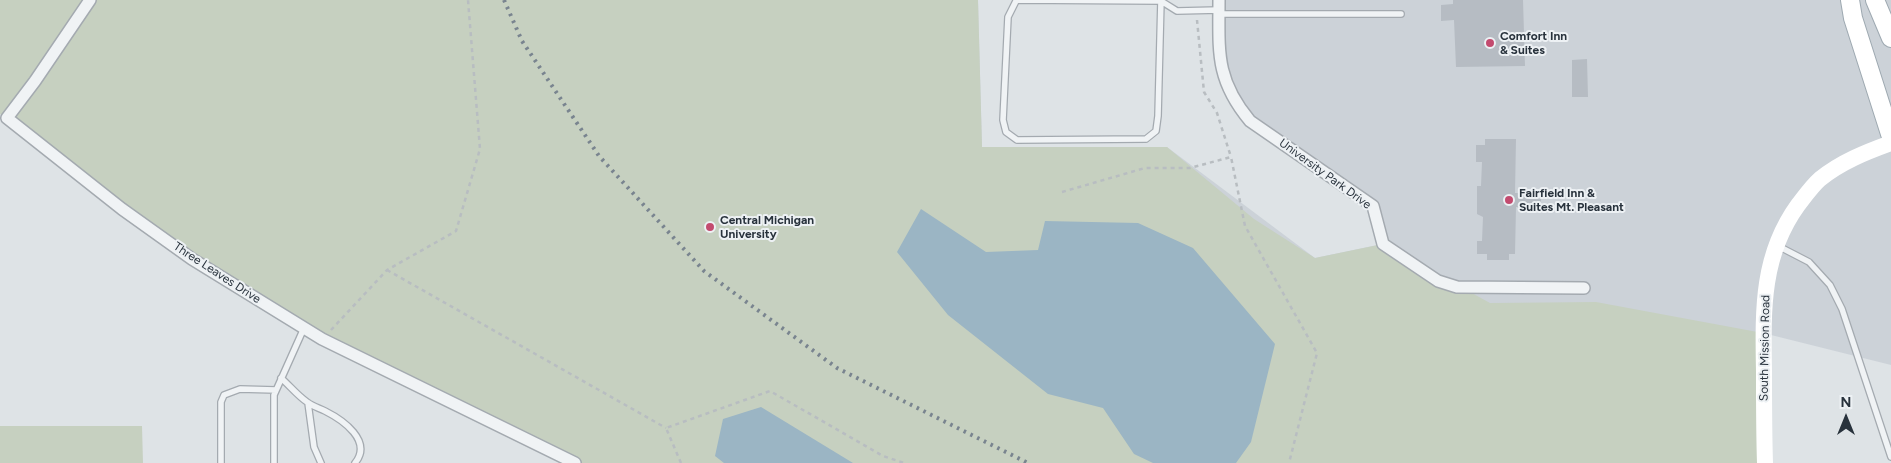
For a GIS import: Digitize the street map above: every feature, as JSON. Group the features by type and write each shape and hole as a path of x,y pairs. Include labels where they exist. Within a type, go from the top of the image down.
{"main road":[{"path":"1850,0 1853,18 1891,137"},
{"path":"1875,0 1891,38"},
{"name":"South Mission Road","path":"1765,463 1763,314 1768,272 1776,245 1791,214 1819,180 1850,160 1891,143"}],"street":[{"name":"Three Leaves Drive","path":"90,0 36,81 4,122 192,259 322,339 575,463"},
{"name":"University Park Drive","path":"1219,8 1222,70 1227,86 1240,109 1250,121 1373,206 1382,244 1438,281 1457,287 1584,288"}],"lane":[{"path":"1161,1 1156,131 1146,139 1017,140 1006,132 1003,120 1008,17 1016,0 1161,1 1177,11 1219,8 1400,14"},
{"path":"1776,245 1809,262 1830,285 1842,309 1891,457"},
{"path":"274,463 274,395 304,328"},
{"path":"281,378 308,403 325,411 346,425 355,434 360,444 361,452 355,463"},
{"path":"221,463 221,402 224,395 240,389 276,390"},
{"path":"308,403 314,447 321,463"}],"path":[{"path":"322,339 387,270 456,231 480,149 468,0"},
{"path":"1197,10 1204,92 1217,113 1231,157 1245,226 1317,353 1289,463"},
{"path":"1062,192 1145,168 1190,168 1231,157"},
{"path":"387,270 666,428 681,463"},
{"path":"666,428 770,390 883,456 904,463"}],"shaded area":[{"path":"0,0 978,0 982,147 1167,147 1315,258 1382,244 1373,206 1250,121 1227,86 1219,0 1891,0 1891,365 1763,333 1765,463 7,118 0,114"}],"green space":[{"name":"Central Michigan University","path":"0,0 978,0 982,147 1167,147 1254,219 1315,258 1383,244 1490,303 1596,302 1763,333 1760,463 575,463 322,339 192,259 0,114"},
{"path":"0,426 142,426 143,463 0,463"}],"water":[{"path":"921,209 986,252 1038,250 1045,221 1138,223 1193,248 1275,344 1251,442 1236,463 1153,463 1134,454 1103,408 1048,394 948,315 897,252"},
{"path":"761,407 853,463 724,463 715,456 723,419"}],"building":[{"name":"Comfort Inn & Suites","path":"1453,0 1523,0 1525,66 1456,67 1454,20 1441,21 1441,5 1453,4"},
{"path":"1587,59 1588,97 1572,97 1572,60"},
{"name":"Fairfield Inn & Suites Mt. Pleasant","path":"1485,139 1516,139 1515,193 1541,193 1541,207 1516,207 1515,254 1509,254 1509,260 1487,260 1487,254 1477,254 1477,241 1482,241 1483,217 1477,214 1477,186 1481,186 1482,162 1476,162 1476,145 1485,145"}],"railway":[{"path":"504,0 522,41 599,156 704,271 837,368 1028,463"}],"place":[{"name":"Comfort Inn & Suites","path":"1490,43"},
{"name":"Fairfield Inn & Suites Mt. Pleasant","path":"1509,200"},
{"name":"Central Michigan University","path":"710,227"}]}
